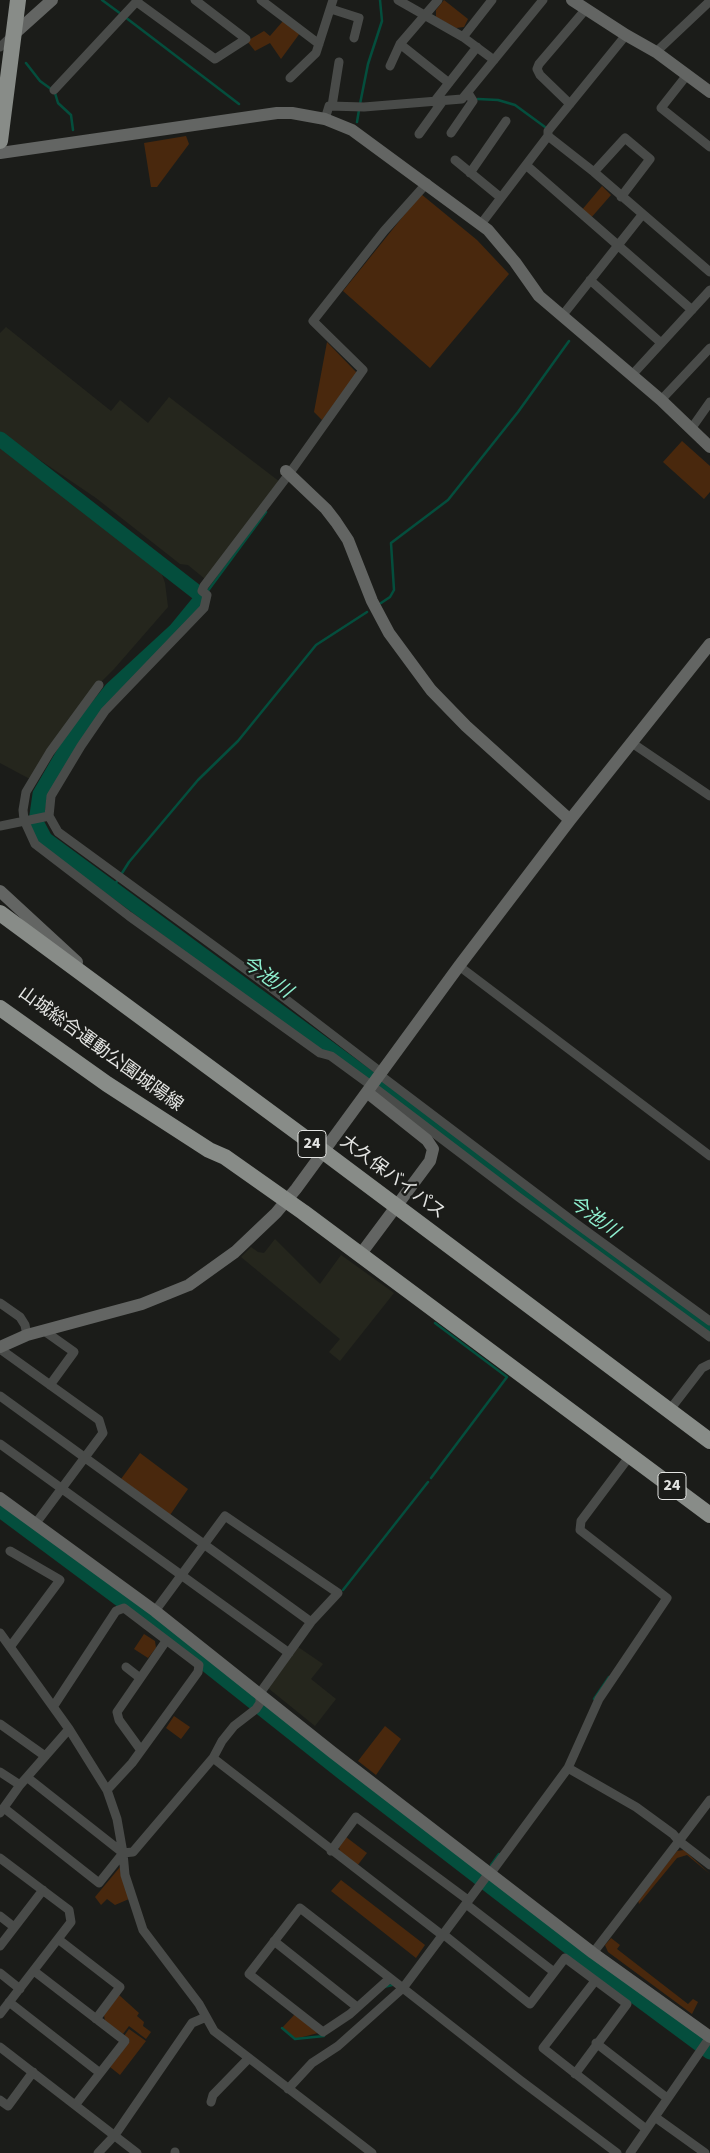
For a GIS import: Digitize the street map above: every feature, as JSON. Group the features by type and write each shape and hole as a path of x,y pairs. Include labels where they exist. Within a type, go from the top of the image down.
{"highway":[{"path":"0,141 18,0"},
{"name":"大久保バイパス","path":"0,913 324,1152 710,1441"},
{"name":"24","path":"0,1008 107,1084 209,1150 225,1157 287,1201 710,1515"}],"street":[{"path":"0,47 52,0"},
{"path":"54,90 137,1 215,59 246,39 196,0"},
{"path":"262,0 319,44"},
{"path":"398,0 463,37 494,60"},
{"path":"390,66 400,44 438,0"},
{"path":"463,37 492,0"},
{"path":"325,119 329,106 364,107 462,99 543,0"},
{"path":"572,0 656,52 710,92"},
{"path":"656,52 710,1"},
{"path":"290,78 316,53 332,3 359,18 354,38"},
{"path":"570,104 540,75 537,69 539,64 586,9"},
{"path":"480,224 548,136 548,131 626,35"},
{"path":"400,44 449,83"},
{"path":"419,134 449,83 477,47"},
{"path":"332,106 339,62"},
{"path":"687,75 661,108 710,148"},
{"path":"451,133 473,101 468,93"},
{"path":"0,153 276,113 292,113 325,119 352,130 427,183 488,230 516,262 539,296 661,400 710,447"},
{"path":"470,173 506,121"},
{"path":"548,136 594,172 710,272"},
{"path":"594,172 625,138 650,159 621,197"},
{"path":"455,160 500,197"},
{"path":"526,165 692,310"},
{"path":"427,183 384,231 313,321 363,370 204,586 204,608 105,711 51,796 49,816 58,832 266,984 376,1080 517,1196 710,1337"},
{"path":"562,316 642,215"},
{"path":"590,280 660,342"},
{"path":"632,375 660,342 710,290"},
{"path":"661,400 710,348"},
{"path":"691,428 710,402"},
{"path":"287,473 326,509 348,540 372,601 389,633 431,690 466,726 570,820"},
{"path":"36,1524 103,1433 99,1420 0,1348 27,1335 142,1304 189,1285 235,1252 287,1201 459,966 570,820 710,644"},
{"path":"99,685 67,727 32,781 24,801 26,822 35,844 47,855 320,1053 331,1056 376,1080 710,1321"},
{"path":"632,743 710,796"},
{"path":"0,826 49,816"},
{"path":"0,891 113,997"},
{"path":"459,966 710,1156"},
{"name":"山城総合運動公園城陽線","path":"0,999 180,1130"},
{"path":"360,1255 430,1161 433,1149 376,1080"},
{"path":"0,1303 20,1317 25,1325 27,1335"},
{"path":"43,1330 74,1352 50,1385"},
{"path":"710,1364 702,1368 669,1411 710,1437"},
{"path":"0,1396 311,1622"},
{"path":"0,1444 289,1653"},
{"path":"288,2089 312,2063 338,2046 403,1988 568,1768 599,1699 667,1598 580,1530 581,1521 626,1461 634,1458"},
{"path":"0,1498 155,1611 258,1702 332,1752 488,1875 710,2037 632,2150 642,2153"},
{"path":"69,1729 20,1786 2,1811 99,1883 124,1853 133,1852 182,1792 213,1758 222,1741 234,1726 258,1702 311,1622 338,1593 225,1516 155,1611"},
{"path":"10,1551 60,1580 10,1647"},
{"path":"53,1708 116,1611 124,1608 199,1665 198,1672 140,1749 132,1763 106,1790"},
{"path":"0,1633 69,1729 106,1790 117,1819 124,1853 125,1875 143,1930 199,2004 214,2031 372,2153"},
{"path":"140,1749 119,1720 117,1712 166,1641"},
{"path":"126,1667 140,1678"},
{"path":"0,1724 46,1756"},
{"path":"213,1758 443,1934 530,2004 565,1958 626,2004 575,2074"},
{"path":"568,1768 632,1804 673,1834 679,1841 710,1865"},
{"path":"0,1772 20,1786"},
{"path":"28,1778 124,1853"},
{"path":"593,1953 710,1800"},
{"path":"331,1850 356,1817 554,1972"},
{"path":"0,1858 69,1910 71,1922 0,2014"},
{"path":"0,1946 43,1890"},
{"path":"390,1978 350,2014 323,2032 249,1974 300,1908 617,2153"},
{"path":"0,1916 14,1927"},
{"path":"58,1939 120,1987 96,2019"},
{"path":"274,1942 357,2007"},
{"path":"34,1971 125,2041 76,2104"},
{"path":"0,1973 20,1988"},
{"path":"595,1981 543,2048 646,2129"},
{"path":"10,2002 100,2073"},
{"path":"98,2153 114,2135 192,2023 206,2017"},
{"path":"596,2043 668,2098"},
{"path":"0,2046 137,2153"},
{"path":"211,2102 213,2095 249,2058"},
{"path":"0,2100 8,2106 33,2072"},
{"path":"654,2117 705,2153"}],"shaded area":[{"path":"444,0 468,19 464,27 456,28 436,17 436,10"},
{"path":"283,21 300,33 281,59 270,43 255,51 247,41 264,31 270,36"},
{"path":"186,136 189,144 157,187 151,187 144,143"},
{"path":"602,186 611,195 590,219 581,211"},
{"path":"421,194 477,240 509,274 430,368 343,291"},
{"path":"6,327 111,411 120,400 148,423 169,397 280,482 205,579 188,565 180,564 96,498 34,456 32,459 0,437 0,333"},
{"path":"327,342 357,373 322,420 314,412"},
{"path":"682,441 710,466 710,492 704,499 663,462"},
{"path":"0,447 57,486 159,566 165,583 168,607 114,669 92,691 32,778 28,778 0,763"},
{"path":"275,1239 320,1284 341,1255 394,1293 340,1361 329,1352 340,1339 241,1257 251,1247 258,1252 264,1253"},
{"path":"140,1453 188,1489 170,1515 121,1479"},
{"path":"144,1634 155,1641 156,1648 148,1658 134,1649"},
{"path":"298,1647 323,1664 311,1679 336,1699 315,1726 268,1688"},
{"path":"174,1716 190,1727 181,1739 166,1728"},
{"path":"385,1726 401,1739 376,1775 358,1761"},
{"path":"346,1837 367,1853 357,1866 340,1852 339,1847"},
{"path":"684,1850 710,1874 687,1855 677,1858 639,1904 638,1900 677,1851"},
{"path":"120,1867 129,1899 115,1905 107,1899 101,1905 95,1897"},
{"path":"341,1880 425,1945 416,1958 331,1891"},
{"path":"611,1938 620,1945 617,1949 688,2004 693,1999 698,2002 692,2014 608,1952 605,1945"},
{"path":"119,1995 139,2013 137,2016 144,2022 143,2026 151,2032 146,2039 129,2026 123,2034 105,2021 104,2015"},
{"path":"295,2014 318,2033 295,2039 282,2028"},
{"path":"129,2029 146,2041 120,2075 110,2067 130,2041 124,2036"}],"waterway":[{"path":"102,0 121,14"},
{"path":"360,104 368,64 382,21 380,0"},
{"path":"125,17 239,104"},
{"path":"26,63 40,81 51,89"},
{"path":"55,93 58,103 71,115 73,130"},
{"path":"478,99 498,100 515,105 545,127"},
{"path":"357,122 359,110"},
{"path":"381,603 390,597 394,590 391,543 448,500 518,412 569,341"},
{"name":"今池川","path":"0,439 203,597 176,630 112,689 72,739 40,794 36,822 45,839 710,1329"},
{"path":"207,592 266,512"},
{"path":"112,889 129,862 198,780 238,741 316,645 367,612"},
{"path":"431,1478 507,1377 435,1323"},
{"path":"343,1590 428,1482"},
{"path":"0,1510 187,1649 342,1772 586,1960 710,2052"},
{"path":"594,1699 609,1677"},
{"path":"491,1865 499,1854"},
{"path":"384,1987 392,1985"},
{"path":"282,2028 295,2039 324,2036"}]}
